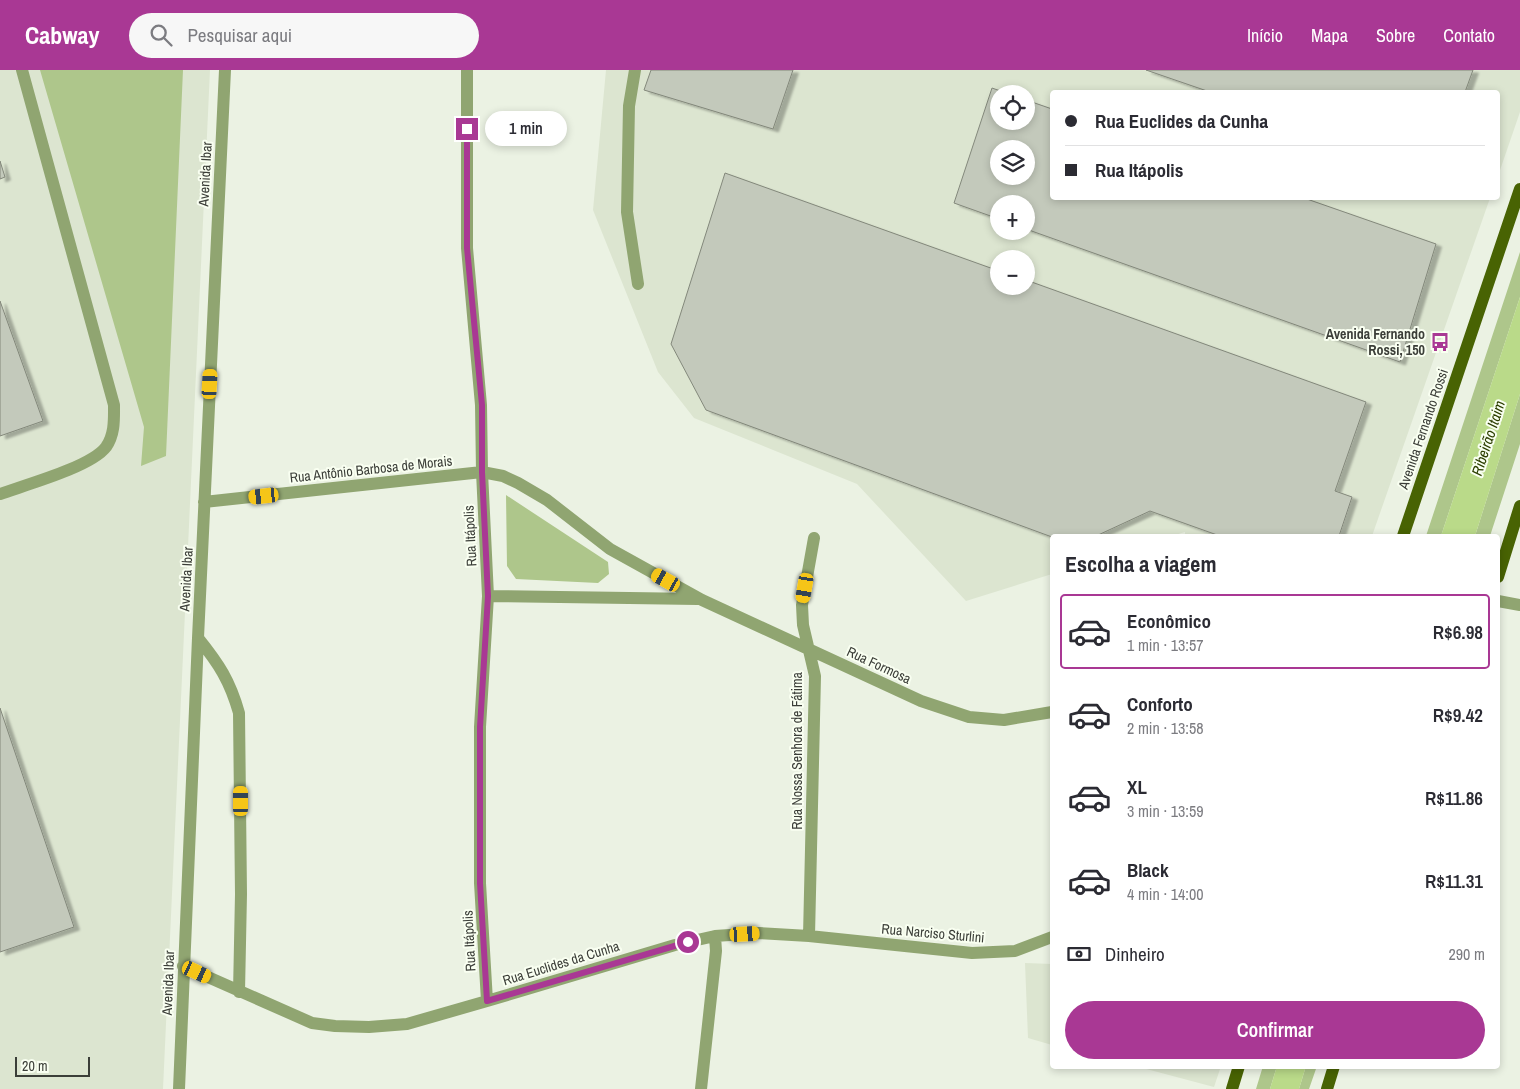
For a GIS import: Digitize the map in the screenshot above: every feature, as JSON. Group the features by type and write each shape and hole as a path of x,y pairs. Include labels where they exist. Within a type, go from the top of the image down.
{"main road":[{"name":"Avenida Fernando Rossi","path":"1404,534 1520,189"},
{"path":"1500,571 1520,506"},
{"path":"1232,1089 1238,1069"},
{"path":"1327,1089 1333,1069"}],"street":[{"path":"0,494 67,470 95,457 106,446 114,430 114,405 22,70"},
{"name":"Avenida Ibar","path":"179,1089 183,966 225,70"},
{"name":"Rua Itápolis","path":"467,70 467,248 482,405 482,472 488,596 480,727 480,883 487,1001"},
{"path":"635,70 629,106 627,212 638,284"},
{"name":"Rua Antônio Barbosa de Morais","path":"204,502 482,472"},
{"name":"Rua Formosa","path":"482,472 503,476 518,483 547,500 610,549 702,600 921,701 969,717 1004,720 1050,712"},
{"name":"Rua Nossa Senhora de Fátima","path":"809,936 815,676 803,625 802,605 814,538"},
{"name":"Rua Formosa","path":"488,596 702,600"},
{"path":"1500,601 1520,605"},
{"path":"198,638 217,661 232,689 239,713 241,894 239,992"},
{"name":"Rua Euclides da Cunha","path":"183,966 312,1023 369,1027 407,1024 675,945 716,936 759,933 809,936"},
{"path":"701,1089 716,936"},
{"name":"Rua Narciso Sturlini","path":"809,936 972,953 1015,951 1050,938"}],"shaded area":[{"path":"0,70 210,70 163,1089 0,1089"},
{"path":"40,70 183,70 166,456 141,466 144,427"},
{"path":"606,70 1520,70 1520,112 1500,170 1500,90 1050,90 1050,200 1489,200 1373,534 1185,534 1185,532 1178,534 1050,534 1050,575 966,601 857,484 694,418 658,372 593,210"},
{"path":"1520,252 1520,297 1442,534 1427,534"},
{"path":"1520,394 1520,444 1491,534 1476,534"},
{"path":"506,495 608,562 609,574 598,583 516,579 507,566"},
{"path":"1025,963 1050,964 1050,1044 1028,1038"},
{"path":"1146,1069 1220,1069 1214,1087"},
{"path":"1262,1069 1276,1069 1270,1089 1256,1089"},
{"path":"1305,1069 1316,1069 1309,1089 1299,1089"}],"water":[{"name":"Ribeirão Itaim","path":"1520,297 1520,394 1476,534 1442,534"},
{"path":"1276,1069 1305,1069 1299,1089 1270,1089"}],"building":[{"path":"651,70 793,70 773,129 644,90"},
{"path":"1146,70 1473,70 1466,90 1204,90"},
{"path":"990,94 990,130 1035,130 1035,103 1050,108 1050,200 1310,200 1436,244 1400,362 1035,232 1035,195 990,195 990,216 954,203"},
{"path":"0,161 5,177 0,179"},
{"path":"725,173 990,268 990,295 1035,295 1035,283 1366,402 1335,491 1352,497 1340,534 1214,534 1150,511 1100,534 1050,534 1050,536 706,410 671,344"},
{"path":"0,301 43,421 0,436"},
{"path":"0,708 74,927 0,952"}],"place":[{"name":"Avenida Fernando Rossi, 150","path":"1440,342"}],"route":[{"path":"467,129 467,248 482,405 482,472 488,596 480,727 480,883 487,1001 688,942"}]}
